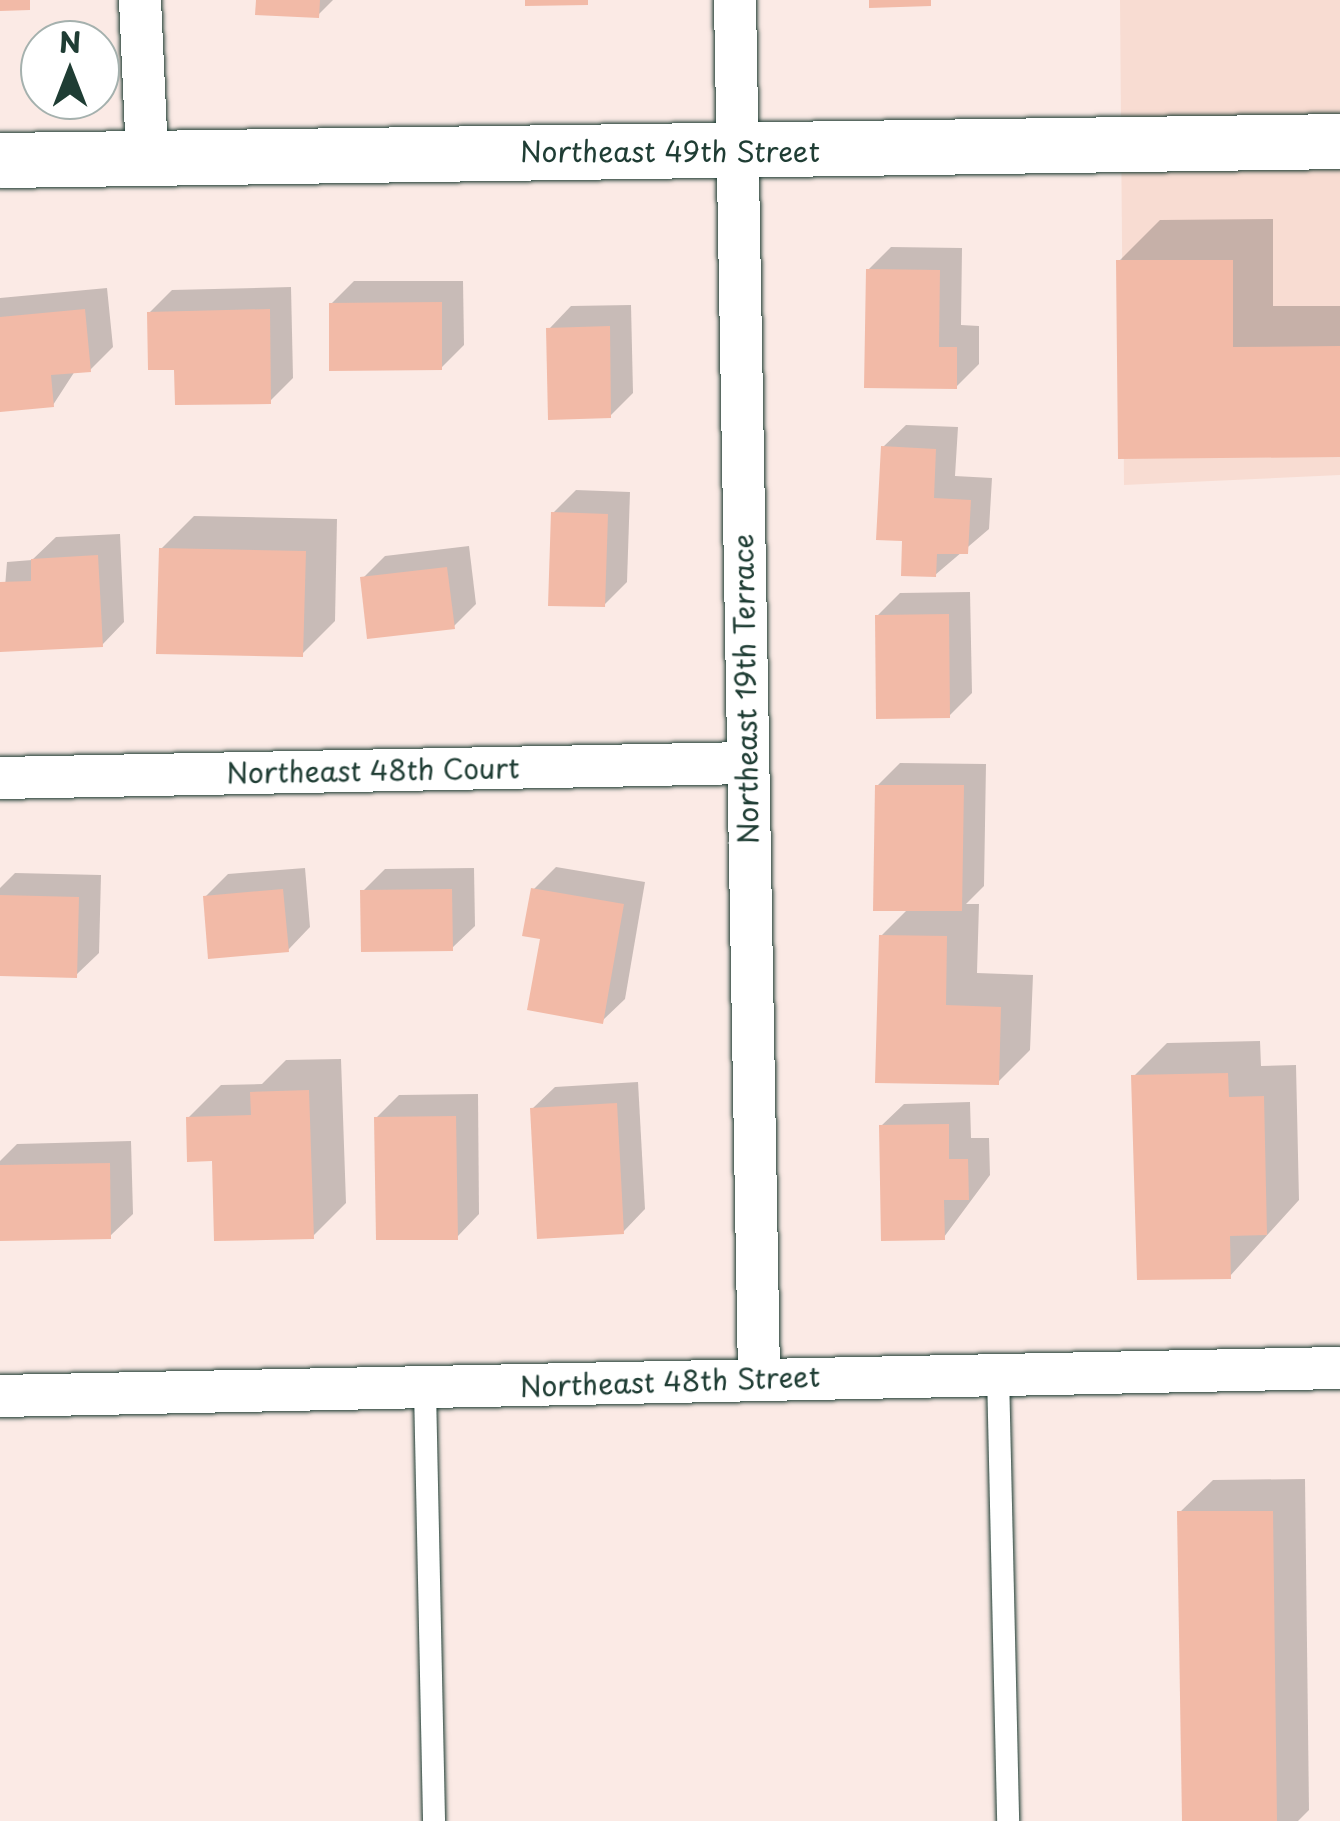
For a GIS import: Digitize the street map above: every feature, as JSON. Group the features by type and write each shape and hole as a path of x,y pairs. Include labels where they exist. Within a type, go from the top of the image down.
{"street":[{"path":"140,0 146,156"},
{"name":"Northeast 19th Terrace","path":"735,0 759,1378"},
{"name":"Northeast 49th Street","path":"0,160 1340,141"},
{"name":"Northeast 48th Court","path":"0,778 746,763"},
{"name":"Northeast 48th Street","path":"0,1396 425,1389 998,1372 1340,1368"}],"lane":[{"path":"998,1372 1008,1821"},
{"path":"425,1389 434,1821"}],"shaded area":[{"path":"1120,0 1340,0 1340,475 1124,485"}],"building":[{"path":"0,0 30,0 30,10 0,11"},
{"path":"256,0 320,0 319,18 255,15"},
{"path":"525,0 588,0 588,5 525,6"},
{"path":"869,0 931,0 931,6 869,8"},
{"path":"1116,260 1233,260 1233,347 1340,346 1340,457 1118,459"},
{"path":"866,269 940,270 939,347 957,347 957,389 864,388"},
{"path":"442,302 442,370 329,371 329,303"},
{"path":"85,309 91,372 51,375 54,407 0,412 0,317"},
{"path":"270,309 271,404 175,405 174,370 148,370 147,312"},
{"path":"610,326 611,418 548,420 546,328"},
{"path":"881,446 936,449 934,498 971,500 968,554 937,554 936,577 901,576 902,541 876,540"},
{"path":"551,512 608,514 605,607 548,606"},
{"path":"159,548 306,551 303,657 156,654"},
{"path":"98,555 103,647 0,652 0,582 31,581 31,559"},
{"path":"447,567 455,629 367,639 360,577"},
{"path":"949,614 950,718 876,719 875,615"},
{"path":"875,785 964,785 962,911 873,911"},
{"path":"531,888 624,904 603,1024 527,1010 540,939 522,936"},
{"path":"283,889 289,952 208,959 203,896"},
{"path":"452,889 453,951 361,952 360,890"},
{"path":"0,895 79,897 77,978 0,976"},
{"path":"879,935 947,936 946,1005 1001,1007 999,1085 875,1083"},
{"path":"1228,1073 1229,1097 1264,1096 1267,1235 1230,1236 1231,1279 1137,1280 1131,1075"},
{"path":"309,1090 314,1239 214,1241 212,1161 187,1162 186,1117 251,1115 250,1092"},
{"path":"617,1103 624,1234 537,1239 530,1108"},
{"path":"456,1116 458,1240 376,1240 374,1117"},
{"path":"949,1124 949,1159 968,1159 969,1200 944,1200 945,1240 881,1241 879,1125"},
{"path":"110,1163 111,1239 0,1241 0,1165"},
{"path":"1177,1511 1273,1511 1277,1821 1182,1821"}]}
